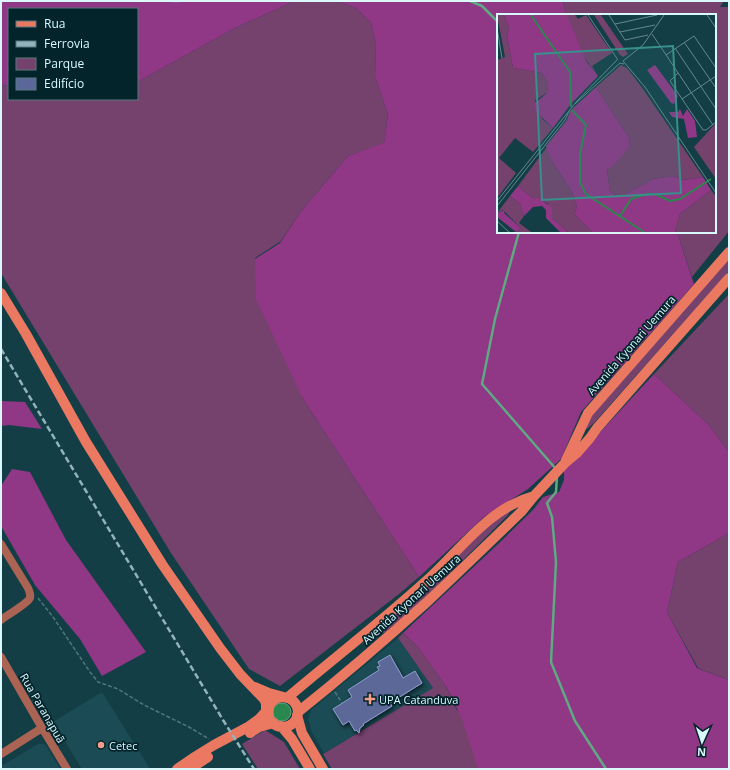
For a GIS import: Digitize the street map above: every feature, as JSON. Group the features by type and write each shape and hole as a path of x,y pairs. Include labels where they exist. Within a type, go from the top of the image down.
{"street":[{"name":"Avenida Kyonari Uemura","path":"565,463 588,413 729,252"},
{"name":"Avenida Kyonari Uemura","path":"297,714 374,649 521,512 565,463 577,453 602,422 729,278"},
{"path":"1,293 26,334 86,442 162,564 220,648 240,674 264,699 270,719 292,739 310,769"},
{"name":"Avenida Kyonari Uemura","path":"287,698 426,581 474,533 511,505 534,496"},
{"path":"1,544 30,593 26,602 1,620"},
{"path":"364,634 374,649"},
{"name":"Rua Paranapuã","path":"1,657 67,769"},
{"path":"252,686 287,698 295,703 302,733 323,769"},
{"path":"249,730 267,709 270,703 283,697 287,698"},
{"path":"177,769 249,730 264,725 286,726 291,724 295,720 297,714"},
{"path":"1,754 42,728"},
{"path":"190,769 216,747"}],"path":[{"path":"39,598 98,682 118,689 189,727 216,747"}],"shaded area":[{"path":"1,1 297,1 233,29 141,80 138,80 138,8 8,8 8,86 1,83"},
{"path":"336,1 563,1 566,14 497,14 497,233 677,233 694,284 581,412 561,459 528,489 484,517 419,577 303,399 256,299 255,259 280,243 302,210 348,156 384,143 388,115 375,76 376,45 371,23 356,8"},
{"path":"654,374 708,424 729,452 729,533 678,562 667,612 697,668 729,680 729,769 478,769 462,719 447,688 417,646 403,633 496,546 533,510 543,497 559,492 564,480 564,471"},
{"path":"1,401 25,402 42,429 9,425 1,426"},
{"path":"12,469 30,472 66,540 146,652 102,676 80,639 35,585 1,526 1,486"},
{"name":"UPA Catanduva","path":"398,638 433,688 324,753 312,733 308,719 311,710"},
{"name":"Cetec","path":"102,692 150,769 82,769 53,722"},
{"path":"278,703 286,703 291,708 289,719 286,721 278,721 273,716 273,708"},
{"path":"38,744 43,744 46,746 60,769 1,769 1,766"}],"green space":[{"path":"336,1 356,8 371,23 376,45 375,76 388,115 384,144 348,156 302,210 281,241 255,258 303,399 419,577 280,686 249,669 171,553 1,273 1,83 8,86 8,100 138,100 138,80 141,80 233,29 292,2"},
{"path":"563,1 724,1 720,7 729,7 729,231 692,277 677,233 716,233 716,14 566,14"},
{"path":"729,258 729,271 594,423 587,429 585,428 590,416"},
{"path":"729,294 729,452 708,424 654,374"},
{"path":"510,511 508,515 439,584 411,610 384,633 379,632 378,629 381,626 487,525"},
{"path":"729,533 729,680 698,668 667,612 678,562"},
{"path":"403,633 417,646 447,688 457,710 532,769 332,769 323,754 433,688 398,638"},
{"path":"265,730 284,742 300,769 258,769 242,744"}],"building":[{"path":"390,655 403,678 415,671 422,683 390,703 392,706 363,724 364,725 360,728 359,733 356,730 355,731 349,721 343,725 333,709 352,697 348,690 379,670 377,667 380,666 378,662"}],"waterway":[{"path":"173,1 180,1"},
{"path":"470,1 482,6 497,21"},
{"path":"519,233 495,319 482,384 556,469"},
{"path":"557,476 556,492 547,503 552,517 556,562 551,662 575,721 606,769"}],"railway":[{"path":"1,349 223,720 254,769"}],"place":[{"name":"UPA Catanduva","path":"370,699"},
{"name":"Cetec","path":"101,745"}]}
